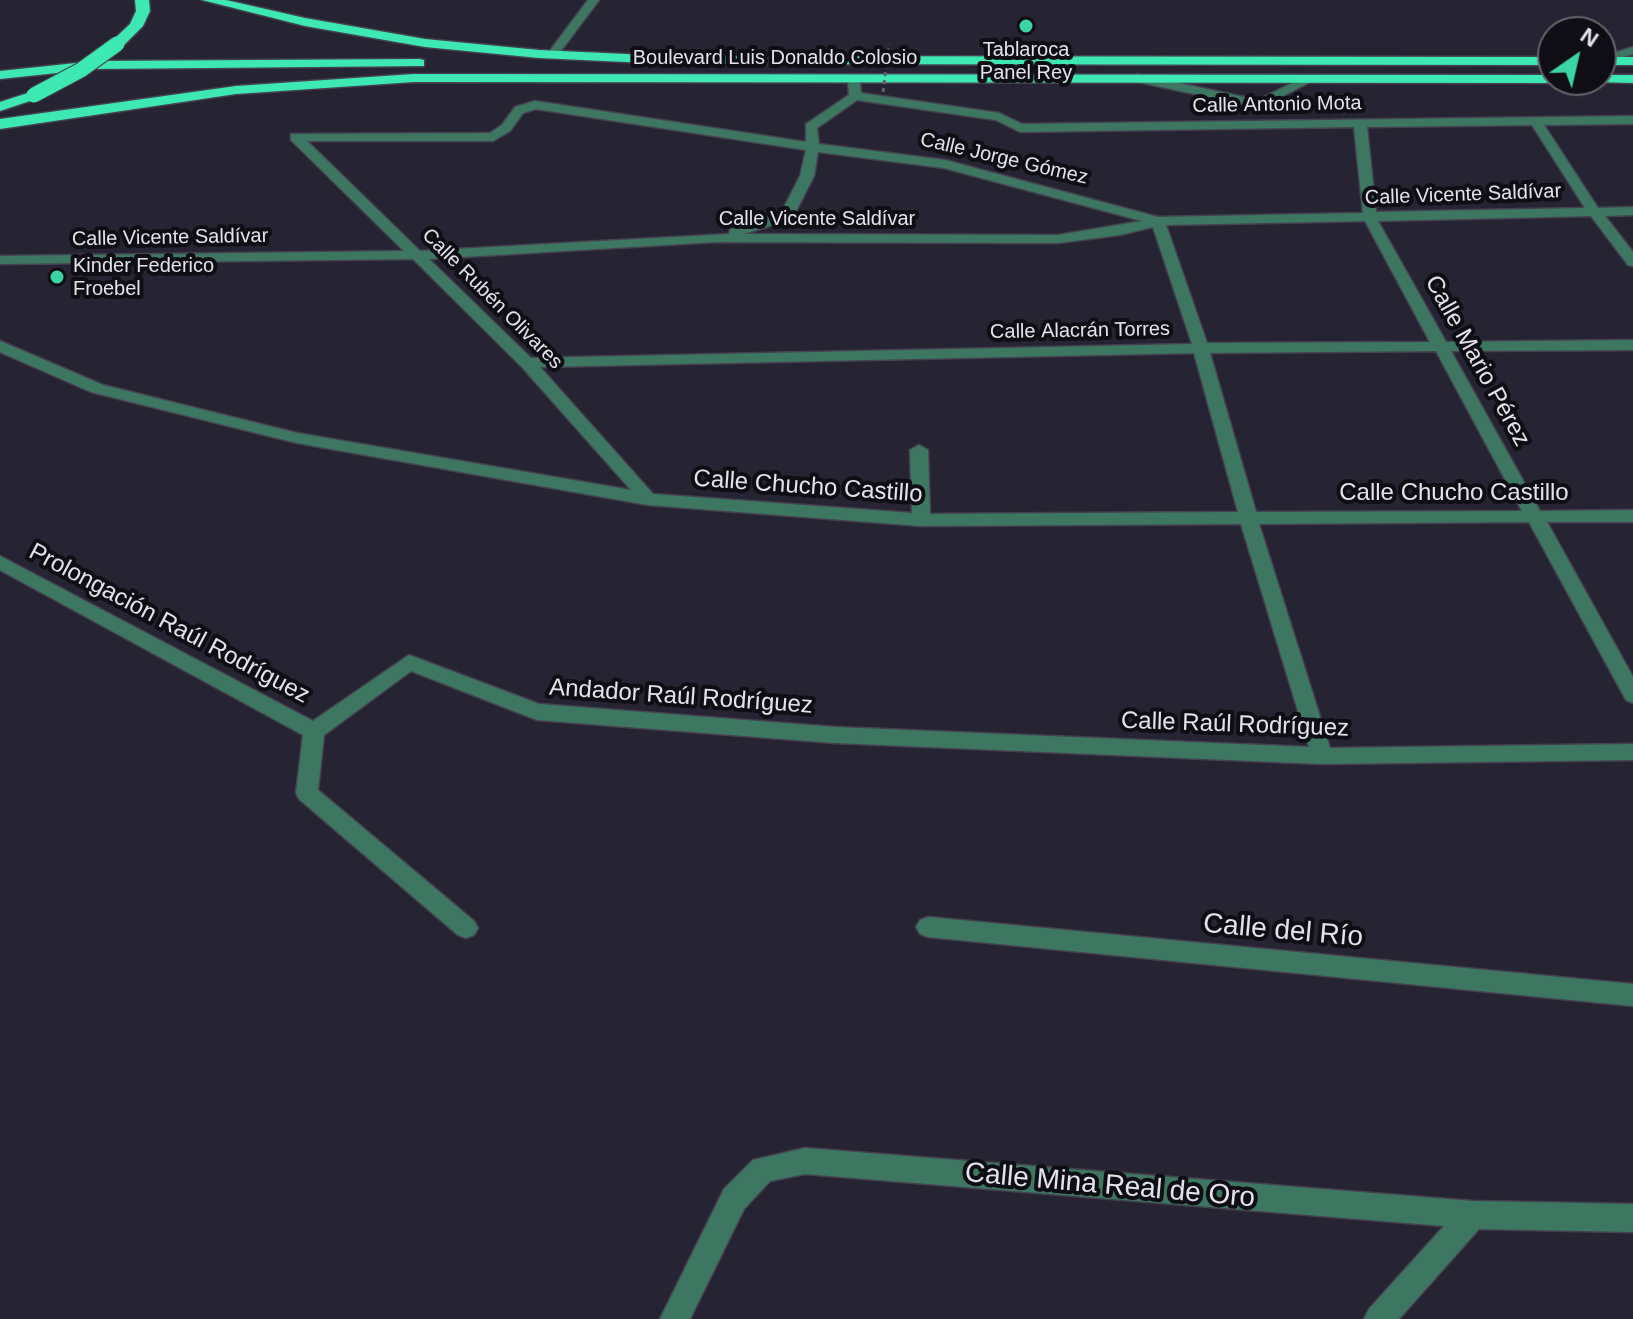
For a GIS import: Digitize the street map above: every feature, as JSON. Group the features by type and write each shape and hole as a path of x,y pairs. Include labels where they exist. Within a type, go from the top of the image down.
{"highway":[{"path":"0,107 34,95 81,70 117,44 136,26 143,11 142,0"},
{"name":"Boulevard Luis Donaldo Colosio","path":"209,0 305,22 425,43 669,60 1537,61"},
{"path":"0,75 95,65 537,64 669,60"},
{"name":"Boulevard Luis Donaldo Colosio","path":"0,124 236,90 414,78 1537,79"}],"street":[{"path":"553,54 594,0"},
{"path":"1137,78 1260,104 1310,79"},
{"path":"716,238 787,216 807,176 813,145 810,127 855,96 854,79"},
{"name":"Calle Antonio Mota","path":"855,96 999,117 1020,128 1633,120"},
{"path":"1260,104 1270,125"},
{"name":"Calle Jorge Gómez","path":"296,137 493,137 506,128 519,110 535,105 599,113 717,135 945,164 1158,221"},
{"path":"1535,120 1593,210 1633,262"},
{"name":"Calle Mario Pérez","path":"1360,124 1370,218 1633,695"},
{"name":"Calle Rubén Olivares","path":"296,137 527,363 648,499"},
{"name":"Calle Vicente Saldívar","path":"0,260 419,255 716,238 1058,239 1120,231 1158,221 1633,211"},
{"path":"1158,221 1201,348 1248,517 1322,756"},
{"name":"Calle Alacrán Torres","path":"527,363 1201,348 1633,345"},
{"name":"Calle Chucho Castillo","path":"0,346 97,389 297,438 648,499 921,520 1633,516"},
{"path":"919,450 921,520"},
{"name":"Prolongación Raúl Rodríguez","path":"0,562 314,731"},
{"name":"Andador Raúl Rodríguez","path":"314,731 409,662 537,712 835,735"},
{"path":"314,731 307,793 466,928"},
{"name":"Calle Raúl Rodríguez","path":"835,735 1322,756 1633,752"},
{"name":"Calle del Río","path":"928,927 1633,995"},
{"name":"Calle Mina Real de Oro","path":"675,1319 734,1199 763,1169 805,1161 1473,1215 1633,1218"},
{"path":"1379,1319 1473,1215"}],"path":[{"path":"883,92 889,44"}],"place":[{"name":"Tablaroca Panel Rey","path":"1026,26"},
{"name":"Kinder Federico Froebel","path":"57,277"}]}
